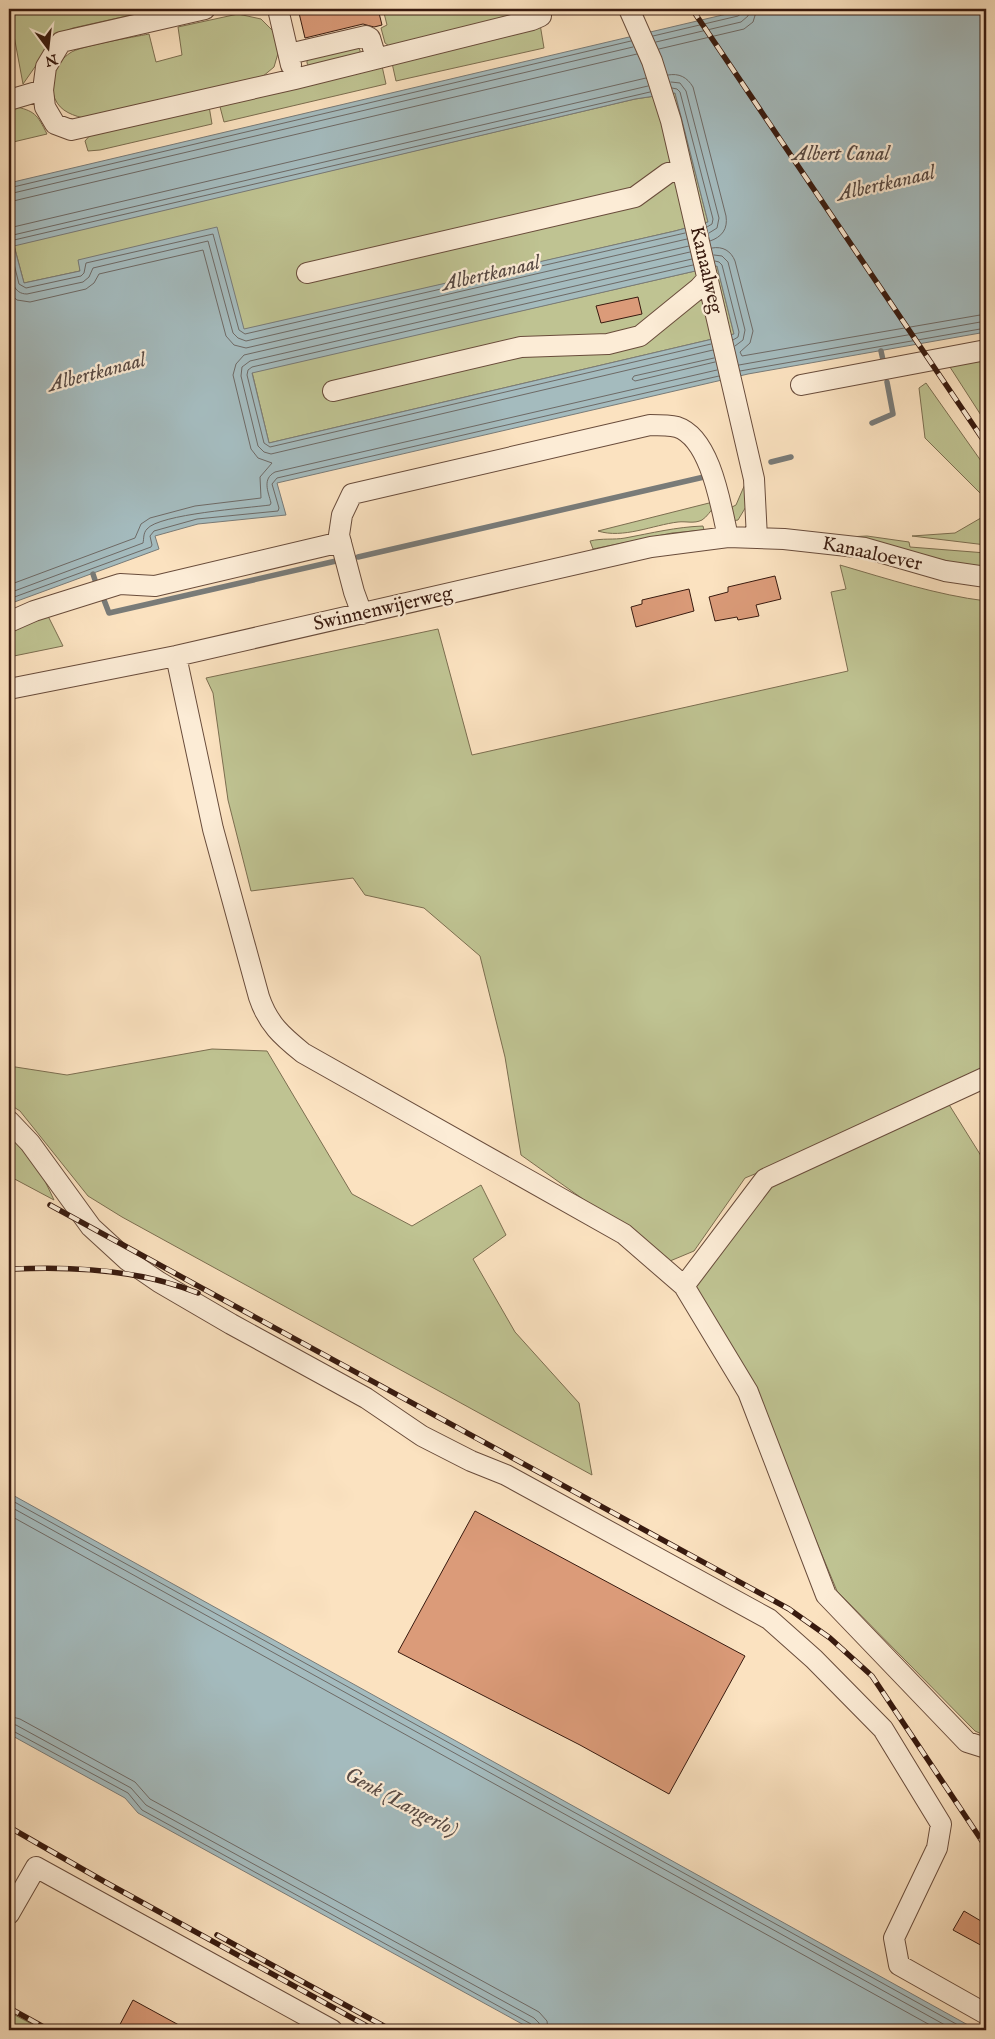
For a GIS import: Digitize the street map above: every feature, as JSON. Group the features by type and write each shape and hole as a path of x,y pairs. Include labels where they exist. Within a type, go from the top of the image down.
{"street":[{"path":"205,9 61,42 46,67 43,90 45,107 55,124 71,130 295,79 532,20 541,16 540,9"},
{"path":"278,9 295,79"},
{"name":"Kanaalweg","path":"629,9 652,61 671,120 754,479 757,538"},
{"path":"289,54 366,36 370,38 376,58"},
{"path":"9,100 43,90"},
{"path":"307,273 635,197 668,173 682,169"},
{"path":"333,391 521,347 608,344 640,336 708,278"},
{"path":"801,385 986,350"},
{"path":"362,614 354,592 339,535 342,515 352,494 650,425 678,427 695,440 711,466 728,537"},
{"name":"Swinnenwijerweg","path":"9,689 176,656 651,547 728,537 757,538"},
{"name":"Kanaaloever","path":"757,538 830,543 865,548 945,571 986,577"},
{"path":"9,622 34,611 120,584 155,586 341,542"},
{"path":"176,656 213,829 259,997 264,1012 278,1033 303,1053 624,1234 684,1286 748,1392 826,1595 968,1742 986,1748"},
{"path":"684,1286 764,1179 986,1077"},
{"path":"9,1122 30,1143 91,1227 127,1260 159,1282 366,1398 422,1436 471,1461 506,1475 769,1619 814,1659 883,1729 941,1824 937,1848 894,1938 899,1965 986,2014"},
{"path":"9,1914 36,1868 332,2030"}],"green space":[{"path":"9,9 158,9 73,28 58,34 23,84"},
{"path":"383,9 525,9 523,12 392,48 385,43 381,28 387,25"},
{"path":"238,14 261,19 274,32 279,50 274,67 262,77 83,118 64,110 55,99 52,87 58,65 75,50 149,34 156,62 182,55 178,27"},
{"path":"540,24 544,48 396,81 392,63 517,34"},
{"path":"355,45 360,50 360,54 309,67 307,63 307,56"},
{"path":"382,66 386,84 224,122 219,103"},
{"path":"675,93 708,222 675,231 244,330 79,260 80,271 24,283 14,245 635,99"},
{"path":"13,106 34,114 41,122 47,134 9,143 9,107"},
{"path":"209,106 212,124 100,150 88,151 85,141 92,133"},
{"path":"717,266 734,334 269,443 252,372"},
{"path":"986,358 986,423 948,364"},
{"path":"926,383 986,468 986,499 925,438 919,388"},
{"path":"745,484 747,505 738,520 732,521 728,509 736,505"},
{"path":"713,502 715,506 706,517 699,521 678,522 638,531 618,533 598,531"},
{"path":"986,515 986,545 912,536 955,533"},
{"path":"703,526 704,530 672,533 593,549 590,541 621,539 674,529"},
{"path":"867,536 909,542 910,547 986,553 986,567 964,565 847,537"},
{"path":"840,565 931,591 986,601 986,1069 845,1137 745,1178 694,1251 670,1261 521,1155 505,1057 480,956 424,908 365,895 353,878 251,891 228,800 213,693 206,678 438,629 472,755 848,671 831,592 846,589"},
{"path":"48,616 63,646 9,657 9,632"},
{"path":"212,1049 267,1051 352,1194 412,1226 481,1185 506,1235 473,1259 515,1332 579,1403 592,1475 122,1217 88,1196 20,1111 9,1104 9,1066 67,1075"},
{"path":"948,1103 983,1159 986,1158 986,1736 975,1731 837,1591 754,1391 691,1287 770,1183"},
{"path":"9,1132 37,1164 54,1200 9,1176"},
{"path":"9,2012 43,2030 9,2030"}],"water":[{"name":"Albert Canal","path":"748,9 986,9 986,332 748,374 277,483 286,515 198,524 155,536 159,549 9,604 9,183","holes":["675,93 708,222 675,231 244,329 217,227 78,260 80,271 24,283 14,246 635,99","717,266 734,334 269,443 252,373"]},
{"name":"Genk (Langerlo)","path":"9,1493 977,2030 533,2030 138,1813 125,1798 9,1734"}],"building":[{"path":"316,9 378,9 382,25 374,27 363,24 305,38 299,13"},
{"path":"638,297 642,314 601,323 596,306"},
{"path":"775,576 781,599 756,605 759,616 738,620 737,617 715,621 709,597 728,592 728,587"},
{"path":"689,589 694,611 636,627 631,607 642,604 642,600"},
{"path":"475,1511 745,1656 669,1794 580,1745 398,1652"},
{"path":"964,1911 986,1924 986,1948 953,1930"},
{"path":"133,2000 188,2030 117,2030"}],"waterway":[{"path":"881,351 883,360"},
{"path":"872,423 893,414 887,382"},
{"path":"771,462 791,457"},
{"path":"358,557 704,477"},
{"path":"104,600 109,613 336,561"},
{"path":"93,574 95,580"}],"railway":[{"path":"692,9 986,444"},
{"path":"50,1205 789,1609 830,1638 872,1676 986,1847"},
{"path":"13,1269 60,1268 107,1271 154,1279 198,1293"},
{"path":"9,1827 374,2030"},
{"path":"217,1935 391,2030"},
{"path":"9,2008 49,2030"}],"water label":[{"name":"Albertkanaal","path":"886,184"},
{"name":"Albertkanaal","path":"491,274"},
{"name":"Albertkanaal","path":"97,373"}]}
